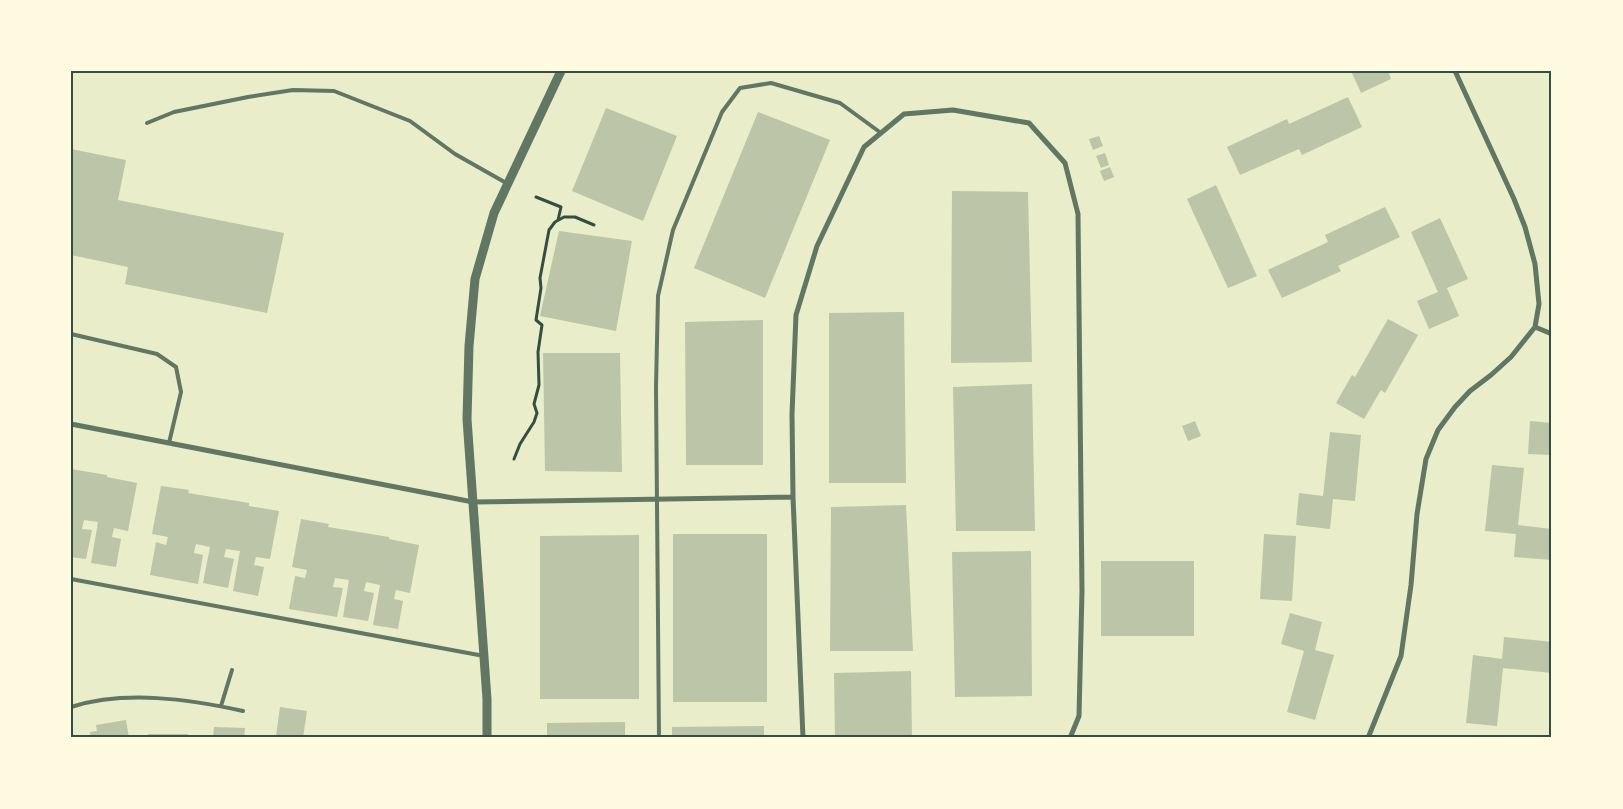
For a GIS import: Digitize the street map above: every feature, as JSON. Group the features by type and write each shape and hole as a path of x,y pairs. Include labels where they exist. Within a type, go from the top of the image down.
{"street":[{"path":"487,738 487,699 467,419 469,346 475,279 494,214 561,71"},
{"path":"1368,738 1401,656 1411,585 1417,514 1426,460 1438,430 1455,407 1470,391 1512,357 1535,327 1539,304 1535,264 1525,227 1455,71"},
{"path":"803,738 793,497 792,414 796,315 817,246 864,147 904,114 953,110 1029,123 1065,162 1078,214 1082,601 1079,716 1070,738"},
{"path":"1535,327 1552,334"},
{"path":"71,424 473,502 793,497"}],"lane":[{"path":"660,738 656,387 658,296 673,230 722,112 740,88 771,83 840,103 882,133"},
{"path":"147,123 174,112 248,97 293,90 334,91 410,121 455,154 508,184"},
{"path":"71,334 157,354 176,367 180,392 170,443"},
{"path":"71,578 484,656"},
{"path":"221,706 232,670"},
{"path":"71,707 122,698 199,702 244,711"}],"path":[{"path":"536,197 561,206 558,220"},
{"path":"514,459 537,413 534,404 539,385 538,352 542,325 536,320 541,288 540,278 549,230 558,220 564,217 575,217 594,225"}],"building":[{"path":"1351,71 1388,71 1391,79 1361,93"},
{"path":"1348,97 1362,127 1302,155 1299,149 1240,175 1227,147 1287,119 1289,124"},
{"path":"606,108 677,136 643,221 572,191"},
{"path":"758,112 830,140 765,298 694,268"},
{"path":"1099,136 1103,146 1093,150 1089,139"},
{"path":"71,149 126,160 118,200 284,233 267,313 125,284 128,267 71,255"},
{"path":"1105,153 1109,165 1101,168 1096,156"},
{"path":"1110,167 1114,177 1104,181 1100,171"},
{"path":"1216,185 1257,276 1228,288 1187,199"},
{"path":"952,191 1028,192 1032,362 951,363"},
{"path":"1385,207 1400,237 1338,266 1341,271 1282,298 1268,270 1328,242 1325,235"},
{"path":"1440,218 1468,279 1447,288 1459,316 1429,329 1417,301 1438,292 1411,232"},
{"path":"559,231 632,241 616,331 540,316"},
{"path":"904,312 906,483 829,483 829,313"},
{"path":"1388,319 1418,335 1385,393 1381,390 1364,419 1336,403 1352,375 1355,377"},
{"path":"763,320 763,465 686,465 685,322"},
{"path":"543,353 620,353 622,472 545,471"},
{"path":"1032,384 1035,531 956,531 953,387"},
{"path":"1195,421 1201,436 1188,441 1182,426"},
{"path":"1530,421 1552,423 1552,455 1528,454"},
{"path":"1330,432 1361,435 1355,501 1333,499 1330,529 1296,525 1299,493 1323,496"},
{"path":"1492,465 1524,468 1518,525 1552,529 1552,560 1514,557 1516,534 1485,531"},
{"path":"71,469 107,475 107,477 137,483 128,531 114,528 112,537 121,539 116,567 91,563 98,522 84,520 82,529 92,530 86,559 71,557"},
{"path":"161,486 189,490 188,493 249,503 249,506 279,511 270,559 256,557 254,565 264,567 258,596 233,591 240,551 226,549 224,557 234,559 228,588 203,583 210,547 196,544 194,553 203,555 198,584 150,575 156,542 166,545 168,537 152,534"},
{"path":"906,505 913,651 830,651 831,507"},
{"path":"301,519 329,524 328,527 389,537 389,539 419,545 410,593 396,590 394,599 403,601 398,629 373,625 380,585 366,582 364,591 374,593 368,621 343,617 349,580 335,578 333,587 343,588 337,617 289,609 295,576 305,578 307,570 292,567"},
{"path":"673,534 767,534 767,702 673,702"},
{"path":"1264,534 1296,536 1292,601 1260,599"},
{"path":"639,535 639,699 540,699 540,536"},
{"path":"1031,551 1032,696 955,697 952,552"},
{"path":"1101,561 1194,561 1194,636 1101,636"},
{"path":"1290,613 1322,622 1315,650 1334,655 1315,720 1287,712 1304,651 1281,644"},
{"path":"1504,637 1552,642 1552,673 1503,668 1497,726 1466,723 1473,655 1502,659"},
{"path":"911,671 912,738 835,738 834,673"},
{"path":"280,707 307,711 303,738 280,738 276,736"},
{"path":"126,720 129,738 91,738 90,732 97,731 96,725"},
{"path":"625,722 625,738 547,738 547,723"},
{"path":"764,726 764,738 672,738 672,727"},
{"path":"214,727 245,728 244,738 213,738"},
{"path":"148,734 188,734 188,738 148,738"}]}
